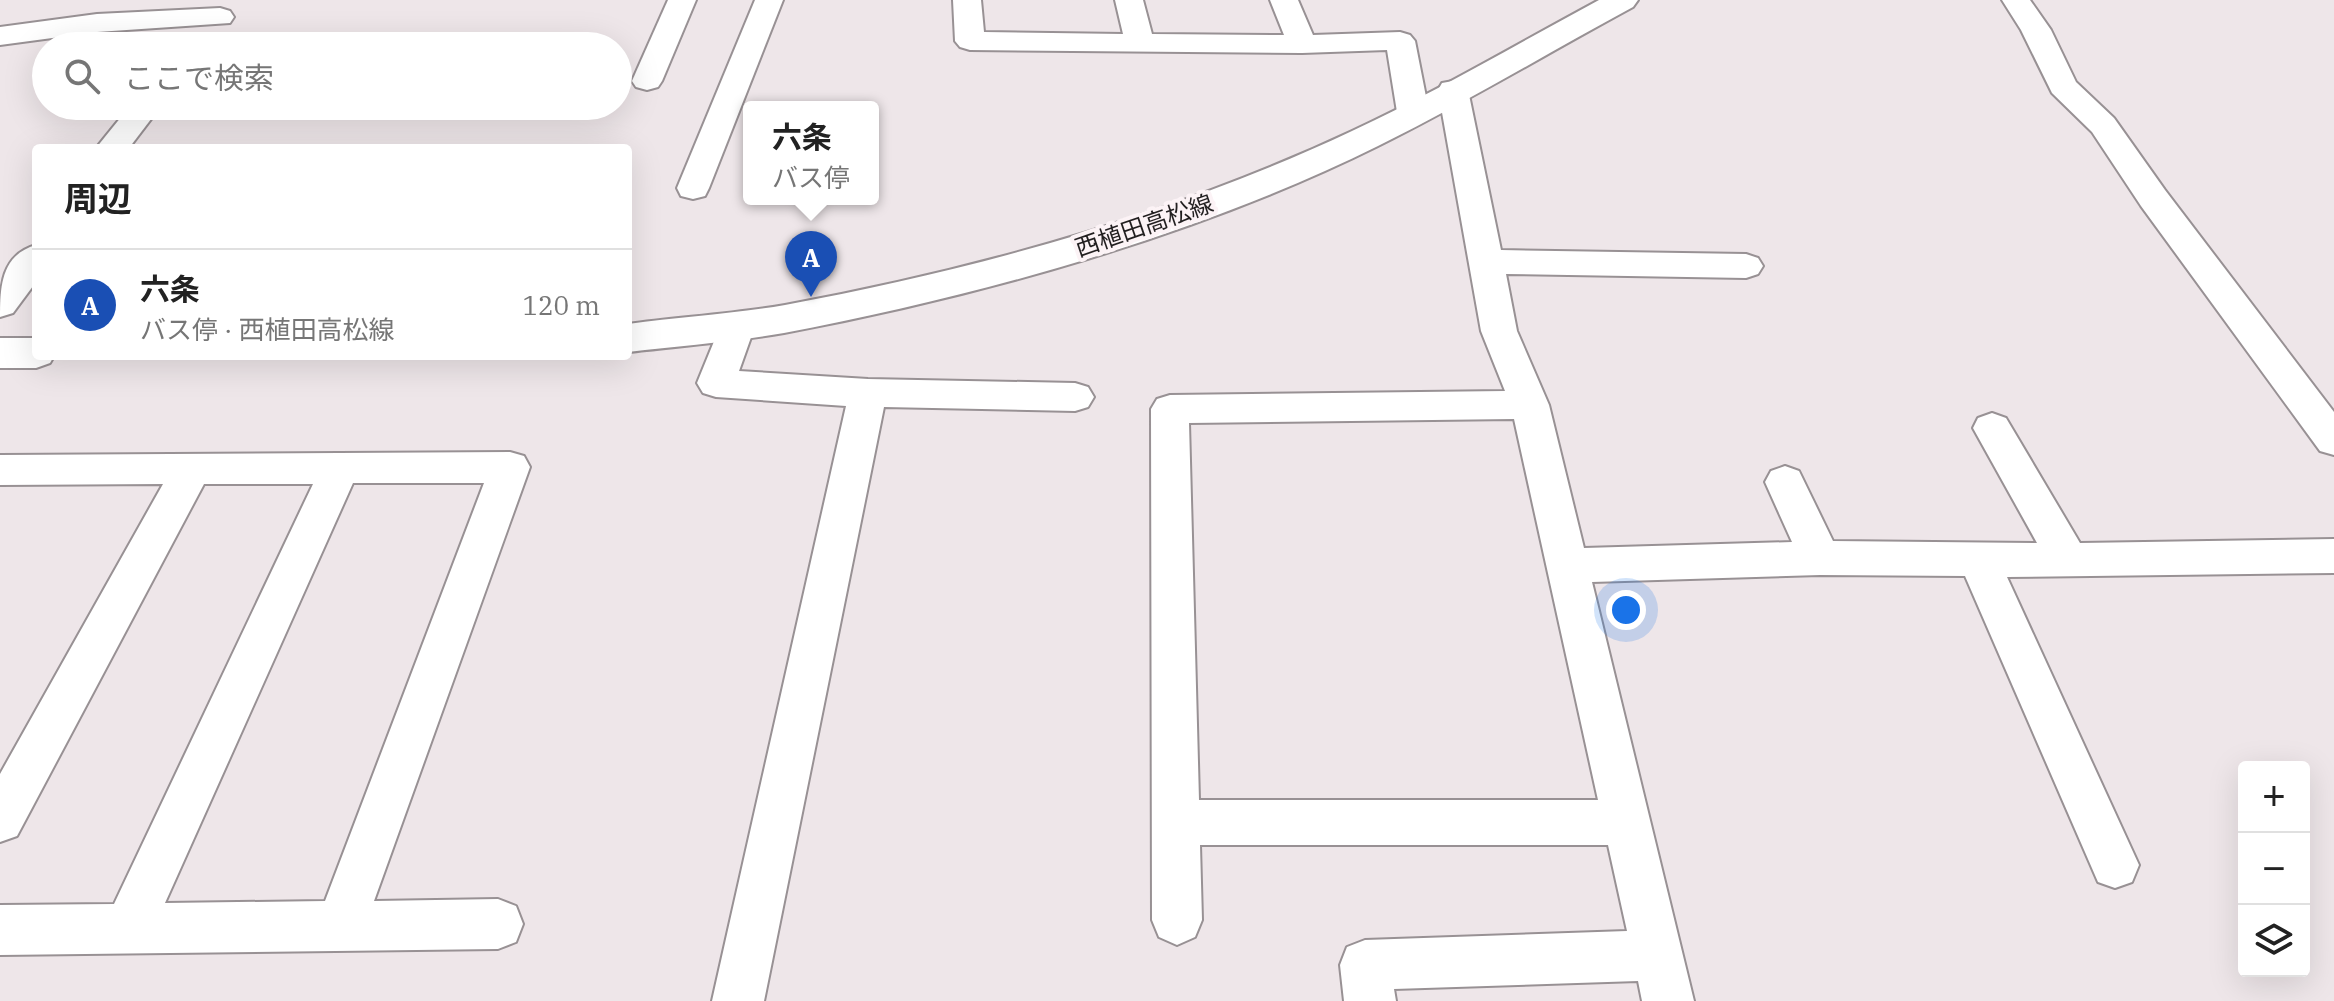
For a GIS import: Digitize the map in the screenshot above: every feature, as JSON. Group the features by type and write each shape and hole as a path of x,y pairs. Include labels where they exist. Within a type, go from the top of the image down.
{"main road":[{"name":"西植田高松線","path":"632,338 737,326 976,276 1117,237 1254,186 1365,139 1622,0"},
{"path":"0,353 32,353"}],"street":[{"path":"647,81 682,0"},
{"path":"693,188 769,0"},
{"path":"964,70 970,41 967,0"},
{"path":"1129,0 1140,43"},
{"path":"1284,0 1302,44"},
{"path":"2016,0 2036,30 2063,86 2103,125 2153,198 2334,440"},
{"path":"0,36 231,8"},
{"path":"209,32 231,8"},
{"path":"970,41 1302,44 1400,41 1413,112"},
{"path":"1370,1001 1365,965 1663,978 1530,405 1499,331 1453,90"},
{"path":"115,144 135,120"},
{"path":"0,304 32,262"},
{"path":"1486,262 1746,266"},
{"path":"737,326 716,383 868,393 1075,397"},
{"path":"738,1001 868,393"},
{"path":"1177,920 1170,409 1530,405"},
{"path":"1992,428 2068,560"},
{"path":"0,470 510,467 340,926"},
{"path":"128,928 340,468"},
{"path":"0,820 192,469"},
{"path":"1785,482 1820,558"},
{"path":"1567,566 1820,558 2068,560 2334,556"},
{"path":"1978,559 2115,865"},
{"path":"1175,823 1626,822"},
{"path":"0,930 498,924"}],"place":[{"name":"六条","path":"811,297"}]}
